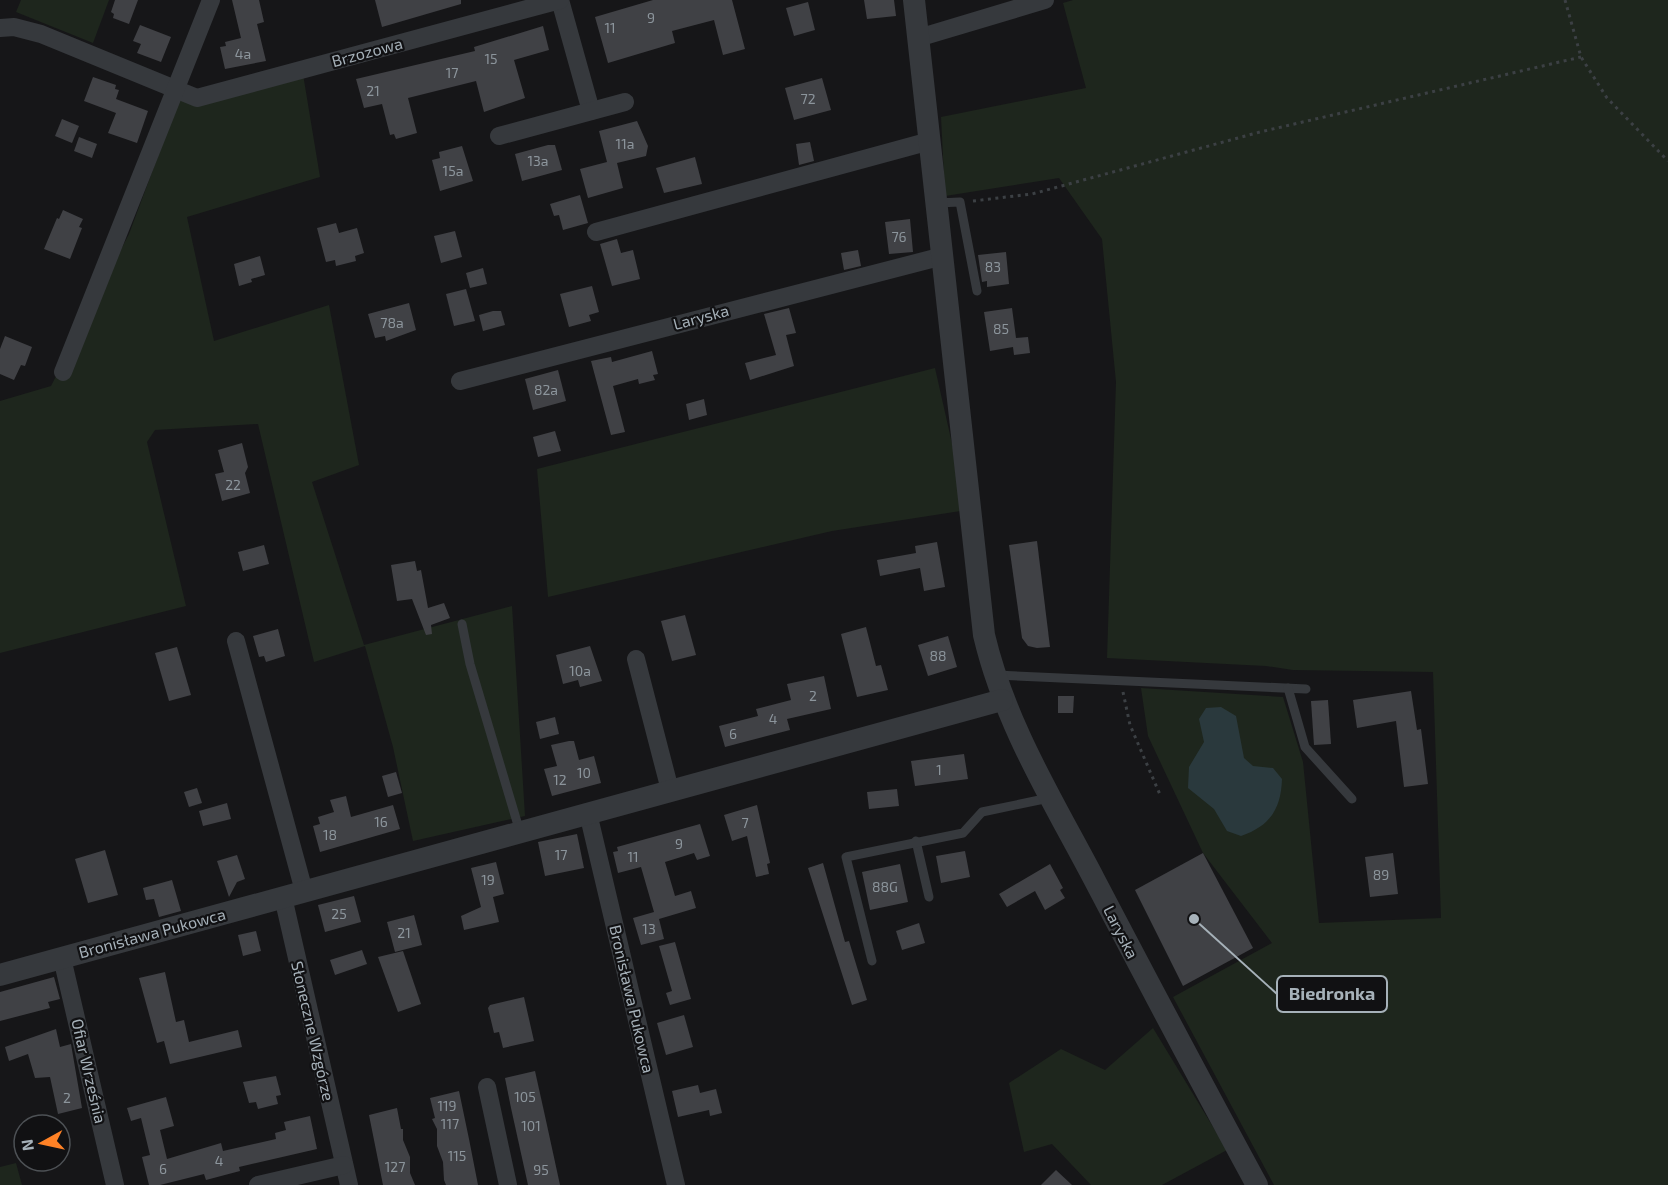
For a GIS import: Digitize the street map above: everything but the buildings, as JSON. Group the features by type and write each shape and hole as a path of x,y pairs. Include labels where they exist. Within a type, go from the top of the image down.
{"street":[{"path":"63,372 211,0"},
{"name":"Brzozowa","path":"0,28 15,27 41,34 197,98 560,0 591,111"},
{"name":"Laryska","path":"914,0 984,635 993,675 1002,700 1049,798 1257,1185"},
{"path":"918,38 1045,0"},
{"path":"499,136 625,102"},
{"path":"596,232 930,141"},
{"name":"Laryska","path":"460,381 943,256"},
{"path":"236,641 304,891"},
{"path":"636,659 670,790"},
{"name":"Bronisława Pukowca","path":"0,975 1002,700"},
{"name":"Bronisława Pukowca","path":"588,813 676,1185"},
{"name":"Słoneczne Wzgórze","path":"283,897 349,1185"},
{"name":"Ofiar Września","path":"62,958 115,1185"},
{"path":"487,1088 508,1185"},
{"path":"258,1185 344,1164"}],"lane":[{"path":"937,203 960,202 976,291"},
{"path":"462,624 471,664 520,832"},
{"path":"993,675 1306,689"},
{"path":"1288,688 1305,747 1352,799"},
{"path":"872,961 846,857 963,833 982,812 1049,798"},
{"path":"916,841 929,897"}],"path":[{"path":"1565,0 1581,57 1607,98 1668,161"},
{"path":"960,202 1032,194 1260,132 1581,57"},
{"path":"1120,680 1130,725 1161,797"}],"shaded area":[{"path":"21,0 109,0 93,43 16,12"},
{"path":"1073,0 1668,0 1668,1185 1274,1185 1173,997 1272,943 1203,853 1148,736 1141,688 1283,697 1303,762 1319,923 1441,918 1433,672 1293,670 1266,666 1107,658 1116,382 1102,239 1059,178 945,196 941,117 1086,88 1063,3"},
{"path":"302,68 320,177 187,217 214,341 329,305 359,465 312,482 364,645 512,606 525,816 413,841 393,747 365,646 314,662 258,424 155,430 147,442 186,606 0,653 0,401 51,386 129,234 180,97"},
{"path":"935,368 967,510 832,531 548,597 537,469"},
{"path":"1221,707 1236,716 1244,758 1253,766 1273,768 1282,779 1279,799 1272,815 1260,827 1241,836 1227,831 1214,809 1188,788 1189,767 1204,742 1199,719 1206,708"},
{"path":"1153,1028 1227,1150 1162,1185 1091,1185 1052,1144 1024,1152 1009,1083 1061,1049 1105,1070"},
{"path":"12,1164 12,1173 19,1173 22,1185 0,1185 0,1167"}],"place":[{"name":"Biedronka","path":"1194,919"}]}
